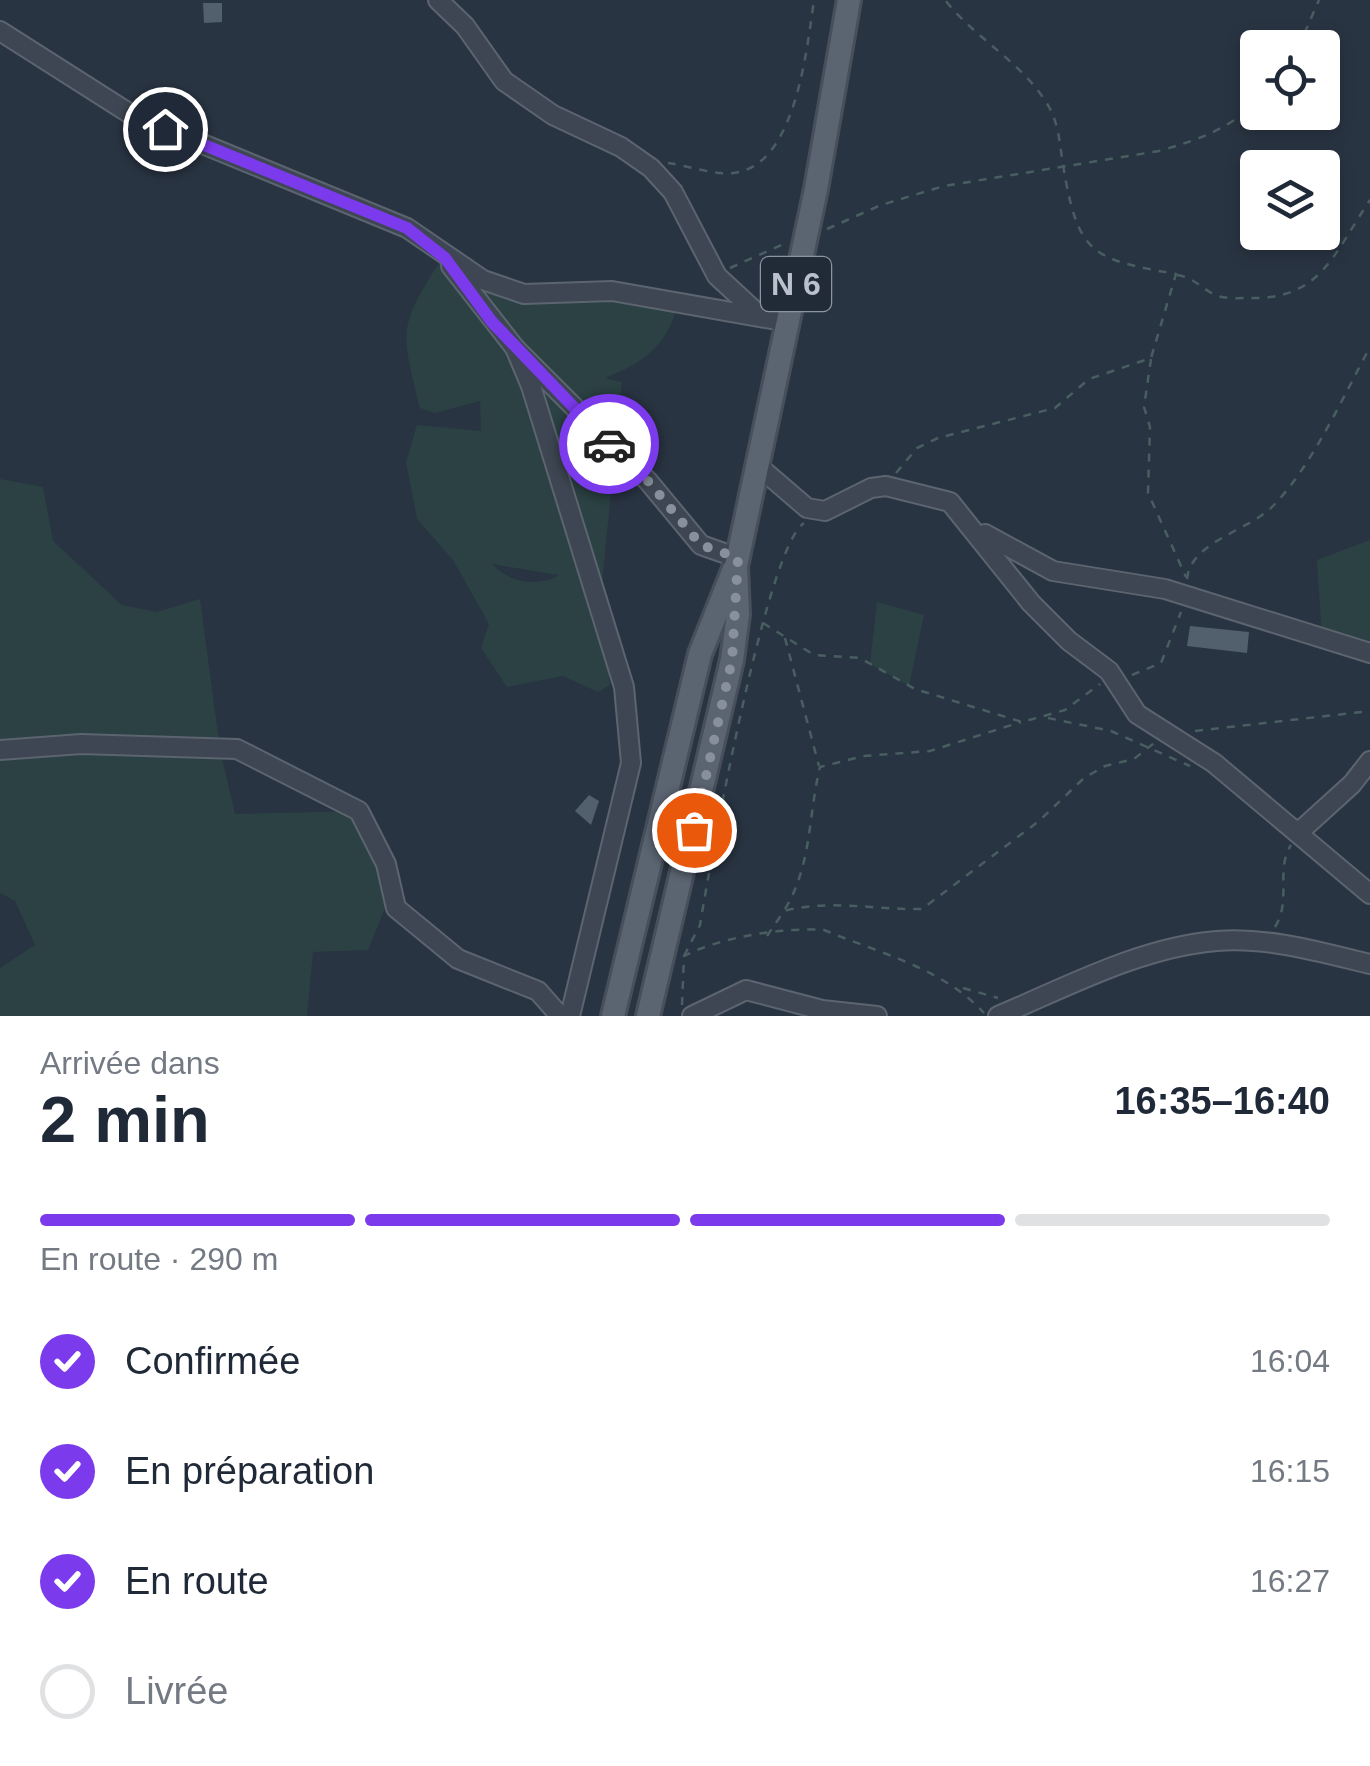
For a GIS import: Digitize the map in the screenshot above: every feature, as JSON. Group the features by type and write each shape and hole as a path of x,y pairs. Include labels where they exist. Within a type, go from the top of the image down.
{"main road":[{"name":"N 6","path":"614,1016 695,673 737,562 850,0"},
{"name":"N 6","path":"648,1016 732,660 738,614 737,562"}],"street":[{"path":"438,0 465,26 504,81 554,115 637,158 673,192 717,276 758,314"},
{"path":"0,31 132,115 407,228 445,258 483,280 524,294 612,292 788,322"},
{"path":"445,258 515,348 648,481 701,545 737,562"},
{"path":"515,348 531,386 624,687 629,744 624,793 570,1016"},
{"path":"757,466 792,499 825,511 872,488 886,486 950,502 1030,603 1114,680 1137,714 1218,766 1370,894"},
{"path":"972,527 1054,571 1165,589 1370,654"},
{"path":"0,750 81,744 236,748 359,811 386,864 396,908 458,958 538,991 560,1016"},
{"path":"1298,833 1352,784 1370,761"},
{"path":"998,1016 1164,950 1218,941 1260,942 1370,964"},
{"path":"688,1016 746,990 822,1010 877,1016"}],"path":[{"path":"637,158 735,174 764,157 782,134 804,68 814,0"},
{"path":"945,0 1027,77 1045,100 1059,126 1064,166 1082,239 1094,252 1119,264 1195,278 1216,295 1279,299 1294,295 1327,264 1370,200"},
{"path":"1306,30 1319,0"},
{"path":"717,276 880,205 944,186 1194,141 1225,128 1240,116"},
{"path":"1176,274 1151,358 1144,407 1150,427 1148,493 1187,581 1197,556 1273,506 1322,434 1370,347"},
{"path":"886,486 917,448 976,426 1055,408 1089,379 1151,358"},
{"path":"688,1016 684,956 700,925 739,720 763,624 790,536 825,511"},
{"path":"1046,718 1095,686 1161,663 1186,597"},
{"path":"763,624 814,655 860,658 916,689 1022,722"},
{"path":"767,936 807,861 808,818 820,767 785,636"},
{"path":"784,910 842,903 922,909 1040,821 1084,778 1104,766 1134,759 1170,735 1370,711"},
{"path":"820,767 845,758 930,751 1046,718 1111,731 1178,764 1218,766"},
{"path":"1260,942 1284,912 1283,858 1298,833"},
{"path":"684,956 726,937 824,930 961,988 1026,1004"},
{"path":"961,988 987,1016"}],"green space":[{"path":"441,260 524,294 678,300 669,328 654,349 632,366 605,378 622,382 602,583 584,579 605,635 610,685 598,692 563,676 507,687 481,648 489,624 453,560 417,519 406,462 417,425 481,431 480,401 435,413 420,408 409,362 410,316","holes":["492,564 558,575 541,581 523,581"]},
{"path":"0,479 43,487 53,541 122,605 157,612 200,599 220,749 235,814 359,811 391,894 368,950 313,952 307,1016 0,1016 0,968 35,945 15,901 0,893"},
{"path":"1370,540 1370,653 1322,638 1317,560"},
{"path":"877,602 924,615 909,686 870,664"}],"building":[{"path":"203,3 222,3 222,22 204,23"},
{"path":"1190,626 1249,632 1247,653 1187,646"},
{"path":"589,795 599,801 591,825 575,811"}],"way so far":[{"path":"609,444 648,481 701,545 738,558 738,614 732,660 694,830"}],"route":[{"path":"165,129 407,228 445,258 492,322 556,394 609,444"}]}
